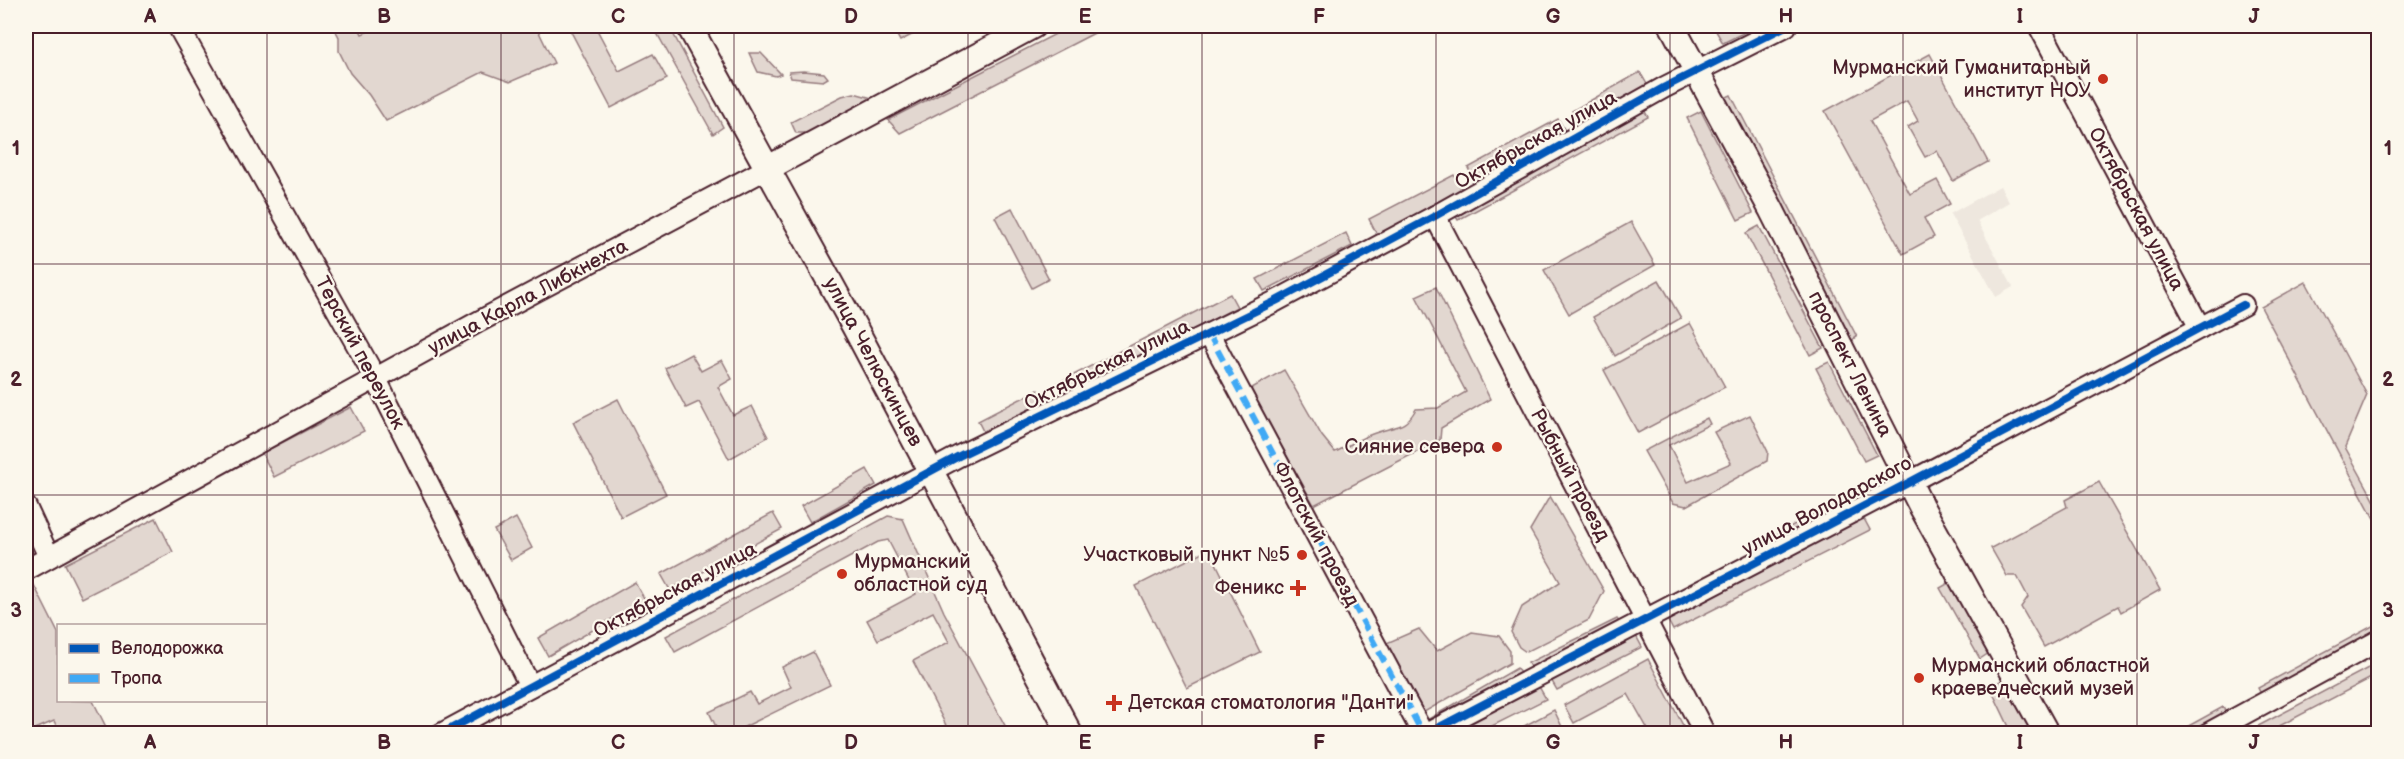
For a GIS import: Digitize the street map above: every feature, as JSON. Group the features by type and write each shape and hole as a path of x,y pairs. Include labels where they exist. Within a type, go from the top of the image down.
{"main road":[{"name":"улица Челюскинцев","path":"689,26 768,168 1070,734"},
{"name":"улица Карла Либкнехта","path":"768,168 1033,26"},
{"name":"проспект Ленина","path":"1672,26 1771,209 1910,482 2047,734"}],"street":[{"name":"Терский переулок","path":"178,26 376,379 530,686"},
{"name":"Октябрьская улица","path":"441,734 931,471 1055,407 1209,334 1435,216 1697,70 1786,26"},
{"name":"Октябрьская улица","path":"2039,26 2200,328"},
{"name":"улица Карла Либкнехта","path":"26,570 768,168"},
{"name":"Рыбный проезд","path":"1435,216 1705,734"},
{"name":"улица Володарского","path":"1425,734 1910,482 2243,305"},
{"name":"Флотский проезд","path":"1209,334 1425,734"},
{"path":"26,507 50,557"},
{"path":"2207,734 2379,641"}],"shaded area":[{"path":"333,26 358,26 362,34 380,26 536,26 554,63 510,82 483,72 386,121 369,95 350,73 339,51 339,37"},
{"path":"568,26 595,26 619,71 653,54 667,79 611,108"},
{"path":"653,26 669,26 723,127 713,134"},
{"path":"892,26 929,26 900,41"},
{"path":"1071,26 1108,26 900,133 888,120"},
{"path":"1713,26 1757,26 1723,43"},
{"path":"749,53 761,53 781,74 776,76 758,72"},
{"path":"1930,54 1988,162 1953,181 1937,151 1925,157 1908,127 1918,121 1907,101 1870,121 1910,194 1937,180 1950,204 1924,218 1934,237 1903,254 1825,111"},
{"path":"789,72 824,73 828,78 823,81 791,78"},
{"path":"1640,72 1648,86 1580,125 1572,111"},
{"path":"854,93 872,98 811,133 796,133 791,122 842,96"},
{"path":"1731,95 1857,337 1849,342 1722,99"},
{"path":"1643,108 1648,117 1458,220 1453,212"},
{"path":"1701,111 1753,213 1738,220 1687,118"},
{"path":"1558,119 1567,134 1476,183 1468,168"},
{"path":"1454,175 1463,192 1377,235 1369,219"},
{"path":"2000,186 2009,202 1977,221 2013,287 1996,297 1950,214"},
{"path":"1012,208 1049,279 1032,288 995,217"},
{"path":"1631,222 1655,265 1569,314 1544,270"},
{"path":"1759,226 1823,348 1810,355 1746,233"},
{"path":"1346,233 1352,246 1264,291 1257,279"},
{"path":"1659,280 1681,318 1615,356 1593,317"},
{"path":"2306,282 2367,395 2345,447 2378,507 2378,526 2261,307"},
{"path":"1436,287 1490,399 1441,428 1440,440 1314,505 1250,389 1284,370 1322,436 1335,452 1367,436 1404,424 1416,409 1438,408 1466,392 1416,296"},
{"path":"1230,294 1237,307 1065,397 1058,383"},
{"path":"1690,323 1725,387 1638,433 1604,370"},
{"path":"691,354 701,371 722,360 732,379 718,387 733,415 752,406 768,437 729,459 699,402 686,408 665,368"},
{"path":"1829,362 1877,455 1864,461 1816,368"},
{"path":"1038,390 1046,404 985,435 978,421"},
{"path":"618,399 666,494 621,517 573,422"},
{"path":"351,407 364,431 274,477 262,453"},
{"path":"1750,415 1768,452 1767,461 1686,506 1673,503 1644,451 1707,418 1710,424 1669,445 1688,482 1731,463 1714,432"},
{"path":"867,469 876,485 810,522 801,506"},
{"path":"2099,482 2160,590 2121,612 2118,606 2044,647 2021,607 2028,597 2017,576 2007,576 1991,548 2067,507 2065,500"},
{"path":"1850,493 1856,501 1763,553 1758,545"},
{"path":"1550,496 1604,591 1589,620 1526,652 1519,647 1511,632 1522,607 1560,582 1530,530"},
{"path":"773,513 782,529 670,590 661,574"},
{"path":"1862,515 1870,530 1673,630 1665,615"},
{"path":"888,516 903,519 944,612 1009,733 950,733 913,661 949,642 933,612 878,640 867,620 916,594 888,540 878,542 675,652 666,636"},
{"path":"156,518 173,552 82,598 65,564"},
{"path":"516,518 532,548 511,560 494,530"},
{"path":"1209,549 1260,652 1187,688 1136,586"},
{"path":"1954,580 1992,651 1980,659 1940,588"},
{"path":"635,582 645,600 548,656 538,638"},
{"path":"34,585 57,631 57,702 94,702 109,733 60,733 54,721 26,733 26,589"},
{"path":"1617,619 1624,627 1533,673 1528,663"},
{"path":"2378,623 2378,632 2262,696 2258,688"},
{"path":"1419,629 1437,651 1472,632 1499,636 1510,651 1510,663 1419,715 1382,645"},
{"path":"1635,634 1642,647 1557,690 1549,676"},
{"path":"813,652 830,685 732,733 719,733 709,712 750,692 757,704 791,687 782,667"},
{"path":"1648,659 1687,733 1650,733 1628,694 1574,723 1564,705"},
{"path":"2370,667 2375,676 2266,733 2245,733"},
{"path":"1517,668 1523,679 1430,731 1425,721"},
{"path":"2007,677 2038,733 2012,733 1990,687"},
{"path":"1537,683 1546,699 1478,733 1443,734"},
{"path":"2223,707 2227,715 2193,733 2174,734"},
{"path":"1554,710 1563,729 1555,733 1511,733"}],"marked path":[{"path":"1209,334 1423,734"}],"cycle path":[{"path":"441,734 959,456 1276,301 1435,216 1665,87 1786,26"},
{"path":"1426,734 1910,482 2243,305"}],"place":[{"name":"Мурманский Гуманитарный институт НОУ","path":"2103,79"},
{"name":"Сияние севера","path":"1497,447"},
{"name":"Участковый пункт №5","path":"1302,555"},
{"name":"Мурманский областной суд","path":"842,574"},
{"name":"Феникс","path":"1298,588"},
{"name":"Мурманский областной краеведческий музей","path":"1919,678"},
{"name":"Детская стоматология \"Данти\"","path":"1114,703"}]}
